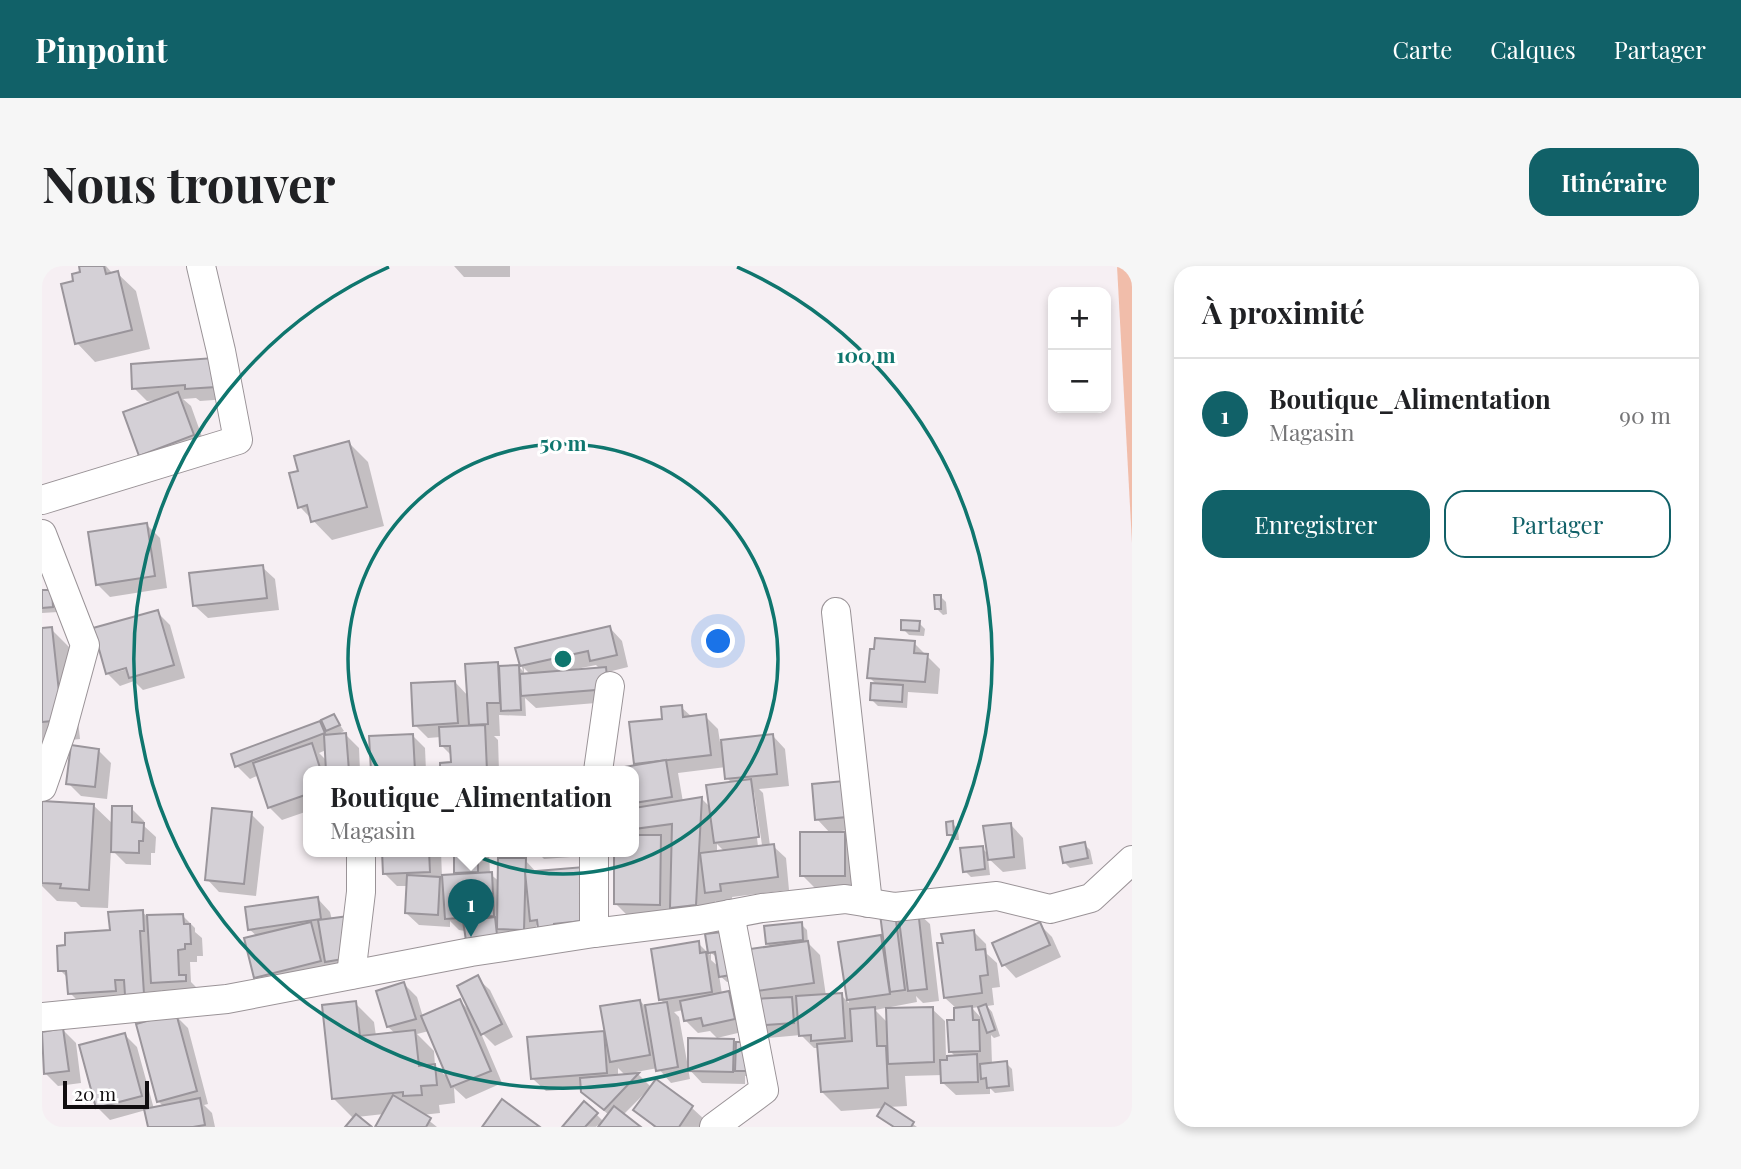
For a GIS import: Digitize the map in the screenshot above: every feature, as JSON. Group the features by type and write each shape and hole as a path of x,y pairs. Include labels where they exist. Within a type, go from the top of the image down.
{"street":[{"path":"42,500 238,440 201,266"},
{"path":"42,534 85,645 62,730 42,788"},
{"path":"836,612 868,902"},
{"path":"599,766 610,686"},
{"path":"351,975 361,892 362,857"},
{"path":"594,857 594,933"},
{"path":"42,1017 227,999 594,933 762,908 845,899 895,907 997,895 1050,909 1091,898 1132,860"},
{"path":"714,1127 764,1090 730,914"}],"shaded area":[{"path":"1117,266 1132,266 1132,543"}],"building":[{"path":"79,266 104,266 106,274 118,271 132,330 75,344 61,284 73,281 72,274 80,272"},
{"path":"214,358 216,387 185,389 185,385 132,389 131,364"},
{"path":"178,392 194,435 139,456 123,412"},
{"path":"349,441 367,507 311,522 307,505 298,508 289,473 298,471 294,456"},
{"path":"147,523 155,576 96,585 88,532"},
{"path":"263,565 267,598 193,606 189,573"},
{"path":"42,590 52,590 53,607 42,608"},
{"path":"934,595 941,595 941,609 935,609"},
{"path":"158,610 174,665 129,678 126,668 106,674 93,628"},
{"path":"901,620 920,621 919,631 901,630"},
{"path":"610,626 617,655 590,661 588,651 520,666 515,648"},
{"path":"52,627 62,720 42,722 42,628"},
{"path":"875,638 915,641 914,653 928,654 925,682 867,678 870,649 874,649"},
{"path":"498,662 500,703 487,703 488,724 469,725 465,664"},
{"path":"519,665 521,710 501,711 499,666"},
{"path":"606,667 608,689 521,696 520,674"},
{"path":"455,681 458,723 413,726 411,683"},
{"path":"871,683 903,685 902,702 870,700"},
{"path":"682,705 683,717 706,714 711,755 634,764 629,722 662,719 661,707"},
{"path":"334,714 340,725 326,731 321,720"},
{"path":"320,721 325,733 235,767 231,754"},
{"path":"485,725 487,766 440,766 440,763 451,762 450,746 440,746 439,727"},
{"path":"346,733 349,766 326,766 324,735"},
{"path":"413,734 415,766 371,766 369,736"},
{"path":"773,734 777,774 725,779 721,740"},
{"path":"312,743 319,766 303,766 303,796 268,808 253,763"},
{"path":"71,745 99,749 95,787 66,784"},
{"path":"666,760 672,797 639,802 639,766 630,766"},
{"path":"751,779 759,837 714,843 706,785"},
{"path":"844,781 847,817 815,820 812,784"},
{"path":"702,797 696,905 670,908 672,824 639,828 639,807"},
{"path":"42,801 94,804 89,890 60,888 61,884 42,883"},
{"path":"112,806 132,806 132,822 144,823 139,853 111,852"},
{"path":"212,808 252,812 244,884 205,880"},
{"path":"953,821 954,835 947,835 946,822"},
{"path":"1011,823 1014,857 988,860 983,826"},
{"path":"800,832 845,832 845,876 800,876"},
{"path":"639,835 661,835 660,905 614,904 614,857 639,857"},
{"path":"1085,842 1088,858 1063,863 1060,847"},
{"path":"774,844 778,877 720,884 721,891 705,893 700,853"},
{"path":"983,846 985,869 963,872 960,848"},
{"path":"382,857 429,857 430,872 383,874"},
{"path":"454,857 478,857 478,872 454,873"},
{"path":"498,858 526,858 524,930 497,929"},
{"path":"584,867 586,894 580,894 582,921 538,928 537,920 530,921 525,872"},
{"path":"492,872 494,916 445,919 442,875"},
{"path":"407,875 440,877 438,915 405,913"},
{"path":"318,897 321,919 248,930 245,907"},
{"path":"143,910 144,931 140,931 144,994 125,995 124,980 115,980 116,991 68,994 66,971 58,971 57,946 65,945 65,933 110,930 108,912"},
{"path":"918,910 927,989 908,991 898,912"},
{"path":"895,913 905,990 890,992 880,914"},
{"path":"183,914 184,924 190,924 191,944 185,944 185,949 178,950 179,975 186,975 186,981 151,983 147,915"},
{"path":"349,916 349,958 325,962 318,920"},
{"path":"495,917 497,935 467,947 463,921"},
{"path":"311,922 321,961 254,978 244,938"},
{"path":"802,922 803,940 766,944 764,926"},
{"path":"1040,922 1050,945 1002,966 992,943"},
{"path":"974,930 976,950 985,949 988,975 980,976 982,993 944,998 937,943 943,943 941,934"},
{"path":"730,931 736,974 719,977 715,952 708,953 705,934"},
{"path":"881,935 890,994 847,1000 838,942"},
{"path":"699,941 700,953 706,952 712,992 659,1000 651,949"},
{"path":"808,941 814,983 749,992 743,950"},
{"path":"478,975 502,1024 481,1035 457,986"},
{"path":"404,982 416,1019 387,1027 376,991"},
{"path":"729,991 735,1019 703,1026 701,1018 684,1021 680,1001"},
{"path":"842,993 845,1038 811,1041 811,1035 799,1036 796,996"},
{"path":"792,997 794,1023 753,1026 752,999"},
{"path":"460,999 491,1071 451,1087 421,1016"},
{"path":"640,1000 650,1055 610,1062 600,1006"},
{"path":"356,1001 360,1036 415,1030 419,1066 435,1064 437,1085 421,1086 422,1095 403,1096 403,1092 332,1099 322,1005"},
{"path":"667,1002 678,1067 656,1071 645,1005"},
{"path":"986,1004 995,1030 987,1033 978,1007"},
{"path":"972,1006 973,1020 979,1020 980,1051 949,1052 947,1020 954,1020 954,1008"},
{"path":"875,1007 877,1046 886,1046 888,1088 821,1092 817,1044 852,1041 850,1009"},
{"path":"933,1007 934,1062 888,1064 886,1008"},
{"path":"176,1013 197,1091 157,1102 136,1024"},
{"path":"63,1028 69,1071 44,1074 42,1032"},
{"path":"604,1031 607,1073 531,1079 527,1037"},
{"path":"125,1033 142,1096 96,1108 79,1045"},
{"path":"688,1038 734,1039 733,1072 688,1071"},
{"path":"736,1042 751,1042 751,1071 735,1071"},
{"path":"977,1054 978,1082 941,1083 940,1060 947,1060 947,1056"},
{"path":"1007,1061 1009,1086 987,1088 986,1078 981,1079 980,1064"},
{"path":"639,1073 604,1110 581,1092 580,1078"},
{"path":"656,1079 693,1106 679,1127 656,1127 633,1110"},
{"path":"393,1095 431,1118 426,1127 375,1127"},
{"path":"200,1098 205,1125 148,1127 144,1109"},
{"path":"502,1099 540,1127 482,1127"},
{"path":"584,1101 598,1113 585,1127 562,1127"},
{"path":"885,1103 914,1122 911,1127 894,1127 877,1116"},
{"path":"614,1106 641,1127 598,1127"},
{"path":"356,1114 372,1127 345,1127"}],"place":[{"name":"Boutique_Alimentation","path":"471,937"}]}
